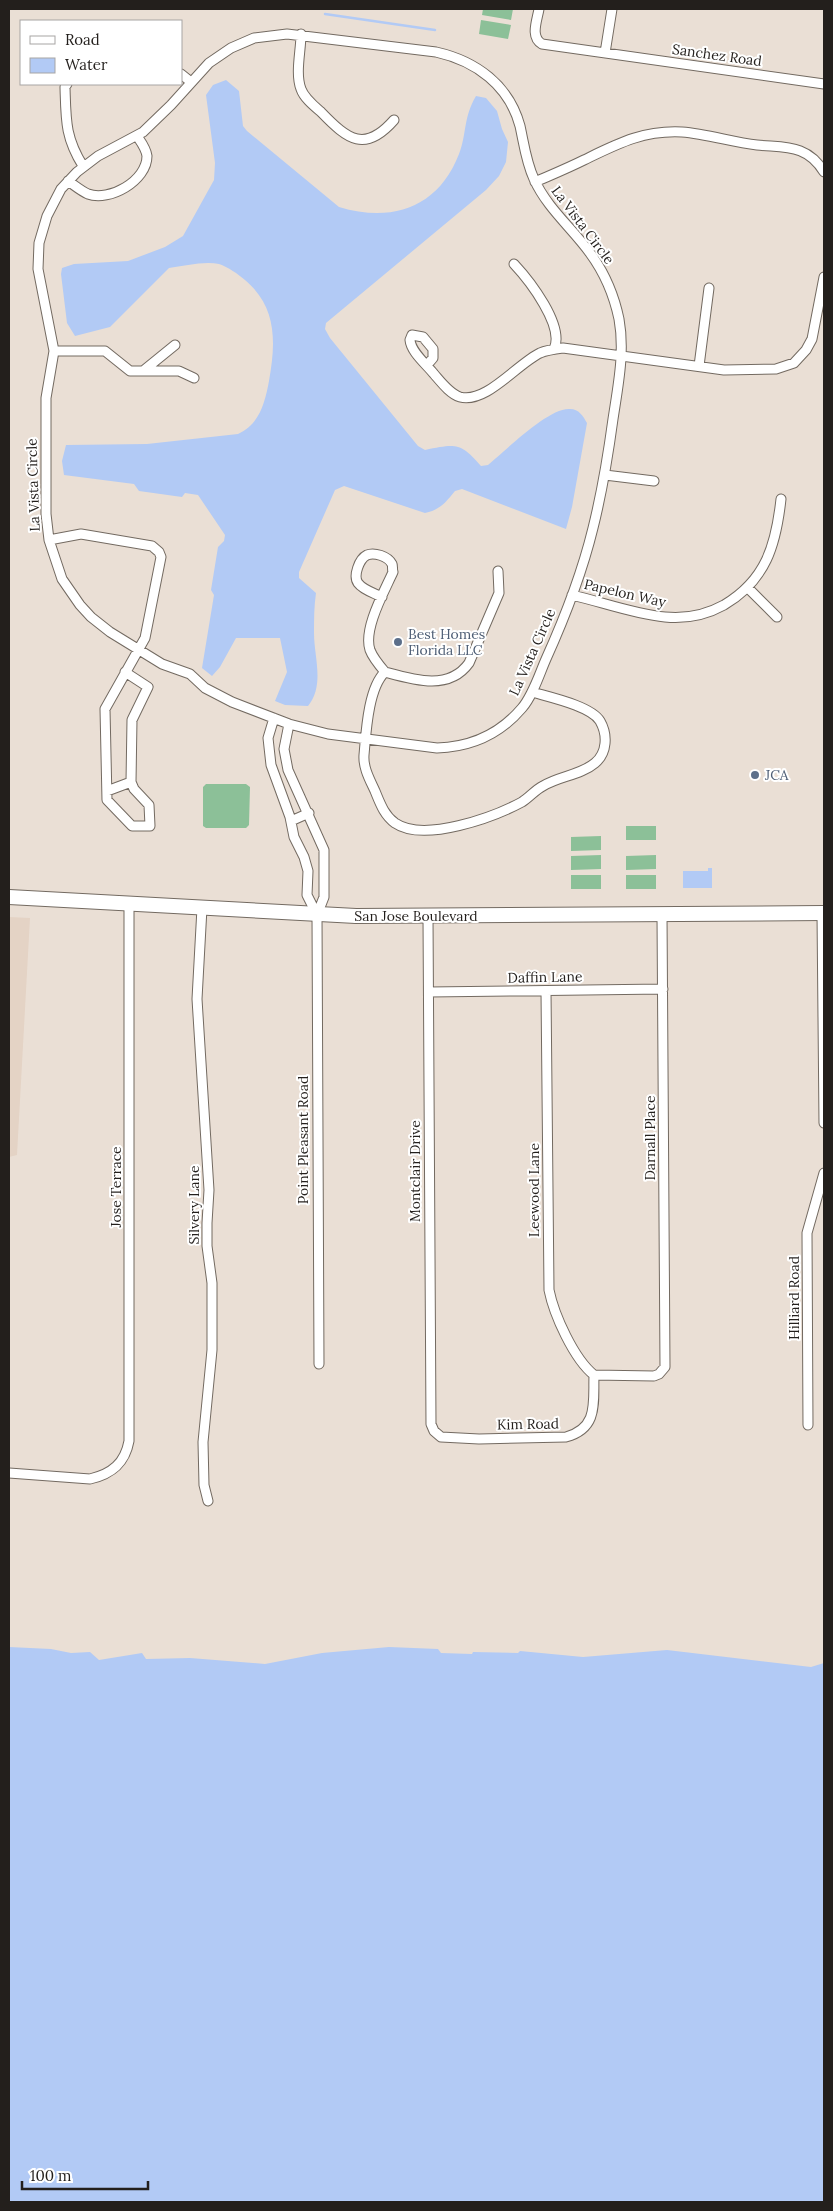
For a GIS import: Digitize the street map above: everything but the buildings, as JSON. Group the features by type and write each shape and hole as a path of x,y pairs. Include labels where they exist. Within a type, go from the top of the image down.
{"main road":[{"name":"San Jose Boulevard","path":"9,897 317,915 428,917 823,913"}],"street":[{"name":"Sanchez Road","path":"539,9 534,34 536,41 542,44 824,84"},
{"path":"605,53 612,9"},
{"path":"301,34 299,76 301,89 306,97 333,124 353,138 364,139 374,138 382,134 394,120"},
{"name":"La Vista Circle","path":"301,34 436,52 459,58 482,70 503,91 514,111 520,127 524,152 535,182 545,199 590,252 601,269 616,308 622,355 605,475 593,529 561,625 524,706 506,724 472,743 452,748 437,748 328,734 289,724 232,702 205,688 190,674 162,664 105,628 80,605 58,569 49,540 46,514 46,398 54,352 38,269 39,243 47,216 61,189 83,166 137,136 154,122 209,63 231,48 254,38 270,35 301,34"},
{"path":"182,75 191,82"},
{"path":"66,85 66,126 74,151 83,166"},
{"path":"535,182 612,145 655,134 682,132 757,145 793,148 806,153 824,172"},
{"path":"68,181 89,194 102,195 116,192 130,184 146,165 145,147 137,136"},
{"path":"514,264 544,303 555,334 556,344 554,349"},
{"path":"427,365 453,394 459,397 471,397 485,393 531,358 554,349 587,350 724,370 769,370 794,364 806,350 815,331 824,276"},
{"path":"699,366 709,288"},
{"path":"143,371 175,345"},
{"path":"54,352 105,351 130,371 179,371 194,378"},
{"path":"605,475 654,481"},
{"name":"Papelon Way","path":"572,595 652,614 684,617 717,609 748,588 762,570 773,544 781,499"},
{"path":"49,540 81,534 152,546 159,552 161,558 148,630 139,649 125,672 105,709 107,800 132,826 150,826 149,805 134,790 131,782 132,720 148,687 125,672"},
{"path":"382,597 362,588 356,582 356,573 362,559 368,554 386,558 392,564 393,572 370,628 369,647 372,656 385,672 435,681 446,681 464,671 469,664 499,593 498,570"},
{"path":"748,588 776,617"},
{"path":"385,672 373,691 364,766 383,810 396,824 417,829 437,828 476,821 495,814 522,802 542,786 595,763 602,754 606,743 605,731 600,720 590,711 532,692"},
{"name":"Point Pleasant Road","path":"274,718 268,738 270,765 278,781 291,821 294,837 304,857 308,871 307,895 317,915"},
{"name":"Point Pleasant Road","path":"289,724 284,749 290,776 309,813 324,850 324,897 317,915 319,1364"},
{"path":"278,781 290,776"},
{"path":"107,791 131,782"},
{"path":"291,821 309,813"},
{"name":"Jose Terrace","path":"9,1473 90,1479 118,1467 125,1457 130,1441 129,904"},
{"name":"Silvery Lane","path":"202,908 197,999 209,1181 207,1246 212,1283 212,1350 203,1442 204,1485 208,1501"},
{"path":"823,913 824,1123"},
{"name":"Darnall Place","path":"594,1375 654,1376 659,1374 665,1367 662,915"},
{"name":"Montclair Drive","path":"428,917 430,1424"},
{"name":"Daffin Lane","path":"429,992 662,989"},
{"name":"Leewood Lane","path":"546,991 549,1290 553,1306 566,1335 582,1362 594,1375"},
{"name":"Hilliard Road","path":"808,1425 807,1233 824,1173"},
{"name":"Kim Road","path":"430,1424 434,1431 441,1436 494,1439 566,1437 577,1434 583,1431 591,1420 594,1375"}],"shaded area":[{"path":"9,917 30,918 17,1155 9,1157"}],"green space":[{"path":"483,9 513,9 511,20 482,15"},
{"path":"481,20 511,25 508,39 479,34"},
{"path":"206,784 246,784 250,787 249,825 246,828 206,828 203,826 203,787"},
{"path":"626,826 656,826 656,840 626,840"},
{"path":"601,836 601,850 571,851 571,837"},
{"path":"601,855 601,869 571,870 571,856"},
{"path":"656,855 656,869 626,870 626,856"},
{"path":"571,875 601,875 601,889 571,889"},
{"path":"626,875 656,875 656,889 626,889"}],"water":[{"path":"226,80 239,91 243,126 247,131 339,207 359,212 395,212 411,207 426,199 439,187 450,172 459,154 469,111 476,96 486,98 497,111 508,142 506,162 499,176 486,190 326,323 325,329 330,338 418,446 425,450 451,446 457,447 468,453 481,466 488,465 539,422 561,410 576,410 587,423 572,507 566,529 462,489 455,491 439,508 425,513 344,486 335,490 299,572 299,578 316,593 314,642 317,680 313,698 308,706 285,705 275,701 287,672 280,638 236,638 220,667 212,676 202,668 214,595 211,590 218,547 224,541 225,535 198,495 185,493 182,497 139,491 134,484 64,475 62,461 66,445 147,444 238,434 252,424 260,412 266,397 273,353 272,326 269,314 256,290 236,273 222,265 213,263 169,268 110,327 75,336 67,323 61,274 62,268 74,264 128,261 165,247 183,236 214,180 215,163 206,95 213,85"},
{"path":"708,868 712,868 712,888 683,888 683,871 708,871"},
{"path":"9,1647 51,1649 71,1653 90,1652 99,1660 142,1653 146,1659 190,1658 265,1664 322,1653 389,1647 438,1649 441,1653 518,1653 520,1651 583,1657 667,1650 811,1667 824,1663 824,2202 9,2202"}],"waterway":[{"path":"325,14 435,30"}],"place":[{"name":"Best Homes Florida LLC","path":"398,642"},
{"name":"JCA","path":"755,775"}]}
